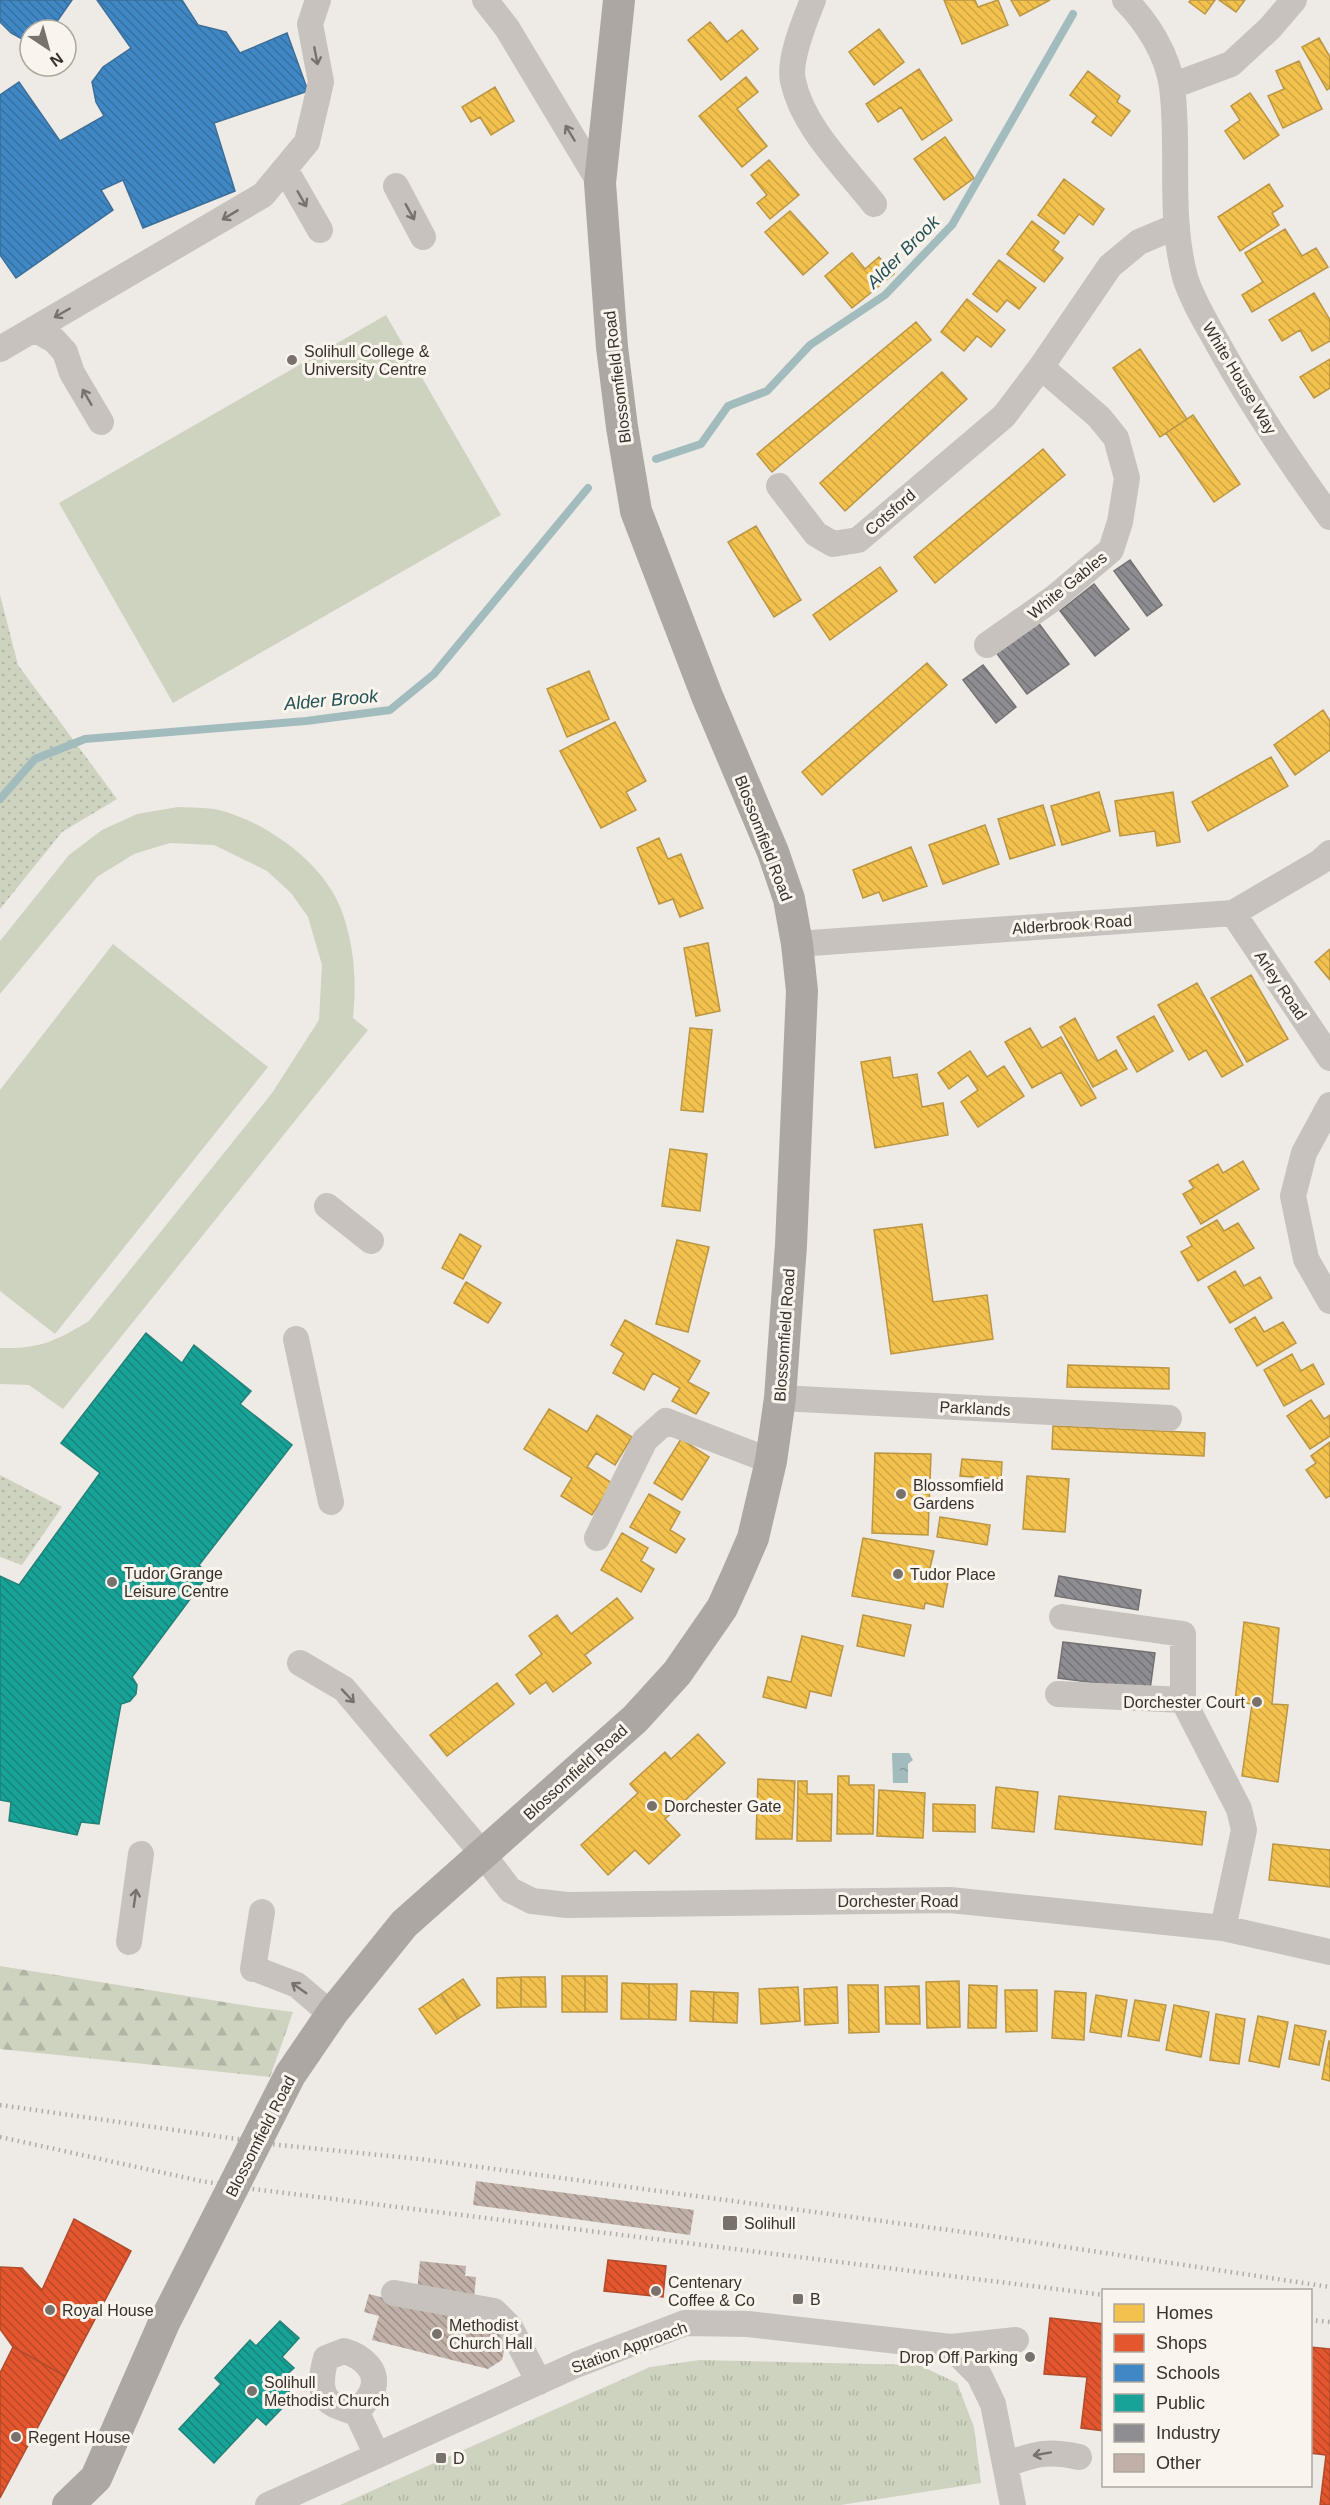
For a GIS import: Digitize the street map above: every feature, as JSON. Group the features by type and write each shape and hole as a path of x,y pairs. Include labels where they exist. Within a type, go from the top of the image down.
{"main road":[{"name":"Blossomfield Road","path":"68,2505 95,2491 164,2323 290,2075 333,2012 404,1924 635,1719 677,1673 710,1629 734,1583 753,1538 771,1461 780,1398 790,1245 801,1002 797,944 789,899 773,852 707,696 636,510 612,347 600,183 614,30 619,0"}],"street":[{"path":"0,349 263,195 307,142 321,82 310,24 318,0"},
{"path":"485,0 507,28 600,183"},
{"path":"813,0 798,38 792,79 809,121 874,204"},
{"name":"White House Way","path":"1125,0 1140,15 1165,61 1172,86 1177,226 1185,278 1241,385 1330,517"},
{"path":"1172,86 1231,64 1256,42 1293,0"},
{"path":"285,169 320,230"},
{"path":"396,186 423,237"},
{"path":"1041,367 1110,266 1139,242 1177,226"},
{"path":"34,329 54,340 65,352 72,373 101,422"},
{"name":"White Gables","path":"987,645 1054,598 1111,549 1120,522 1127,478 1116,438 1099,417 1041,367"},
{"name":"Cotsford","path":"779,486 816,534 833,544 858,540 1004,416 1041,367"},
{"name":"Alderbrook Road","path":"797,944 1233,913 1330,854"},
{"name":"Arley Road","path":"1233,913 1330,1058"},
{"path":"1330,1105 1304,1153 1293,1196 1306,1259 1330,1301"},
{"path":"327,1206 371,1240"},
{"path":"296,1339 331,1503"},
{"name":"Parklands","path":"780,1398 1169,1418"},
{"path":"597,1538 645,1440 666,1421 771,1461"},
{"path":"1062,1617 1183,1634 1183,1700 1239,1809 1244,1830 1223,1928"},
{"name":"Dorchester Road","path":"300,1664 344,1689 482,1853 510,1890 532,1900 567,1905 950,1900 1223,1928 1330,1952"},
{"path":"1058,1694 1183,1700"},
{"path":"129,1942 141,1854"},
{"path":"262,1912 257,1970 297,1985 318,2003 333,2012"},
{"path":"394,2293 494,2311 510,2327 539,2382"},
{"name":"Station Approach","path":"268,2505 539,2382 625,2345 685,2323 748,2324 951,2347 1016,2340"},
{"path":"951,2347 979,2375 993,2404 1013,2505"},
{"path":"357,2413 377,2455"},
{"path":"1006,2464 1039,2453 1055,2452 1079,2457"}],"green space":[{"path":"386,315 501,515 173,703 59,503"},
{"path":"0,595 18,665 117,799 62,832 0,909"},
{"path":"178,807 219,810 255,824 291,846 321,875 341,909 349,935 355,990 353,1018 368,1030 63,1409 29,1385 0,1384 0,1348 26,1347 47,1342 89,1321 272,1093 319,1020 322,965 308,917 291,893 267,871 214,845 170,843 134,854 97,877 0,994 0,941 69,855 102,830 137,814"},
{"path":"113,944 268,1067 55,1334 0,1291 0,1090"},
{"path":"0,1475 62,1507 22,1565 0,1557"},
{"path":"0,1966 293,2012 270,2077 0,2049"},
{"path":"700,2360 919,2365 957,2383 974,2427 981,2483 841,2505 340,2505 650,2367"}],"water":[{"path":"892,1753 909,1753 913,1760 908,1764 908,1783 893,1783"}],"building: Homes":[{"path":"944,0 975,0 978,7 998,0 1008,25 962,44"},
{"path":"1011,0 1050,0 1020,16"},
{"path":"1191,0 1215,0 1205,14 1189,2"},
{"path":"1219,0 1245,0 1236,12"},
{"path":"710,22 727,42 742,30 758,49 721,80 688,40"},
{"path":"879,29 904,62 874,85 849,52"},
{"path":"1319,38 1330,57 1330,88 1327,90 1302,47"},
{"path":"1299,61 1322,109 1283,128 1268,96 1284,89 1276,71"},
{"path":"919,69 952,120 922,140 901,107 878,122 866,104"},
{"path":"1088,71 1120,96 1117,102 1130,111 1111,136 1092,122 1097,116 1070,95"},
{"path":"746,77 758,92 737,109 767,146 742,167 699,116"},
{"path":"495,87 514,121 491,135 480,117 471,122 462,107"},
{"path":"1250,93 1279,135 1244,159 1225,131 1240,120 1231,106"},
{"path":"945,137 974,178 944,200 914,159"},
{"path":"769,160 799,195 770,219 757,203 767,195 751,175"},
{"path":"1064,179 1104,209 1093,225 1079,214 1064,234 1038,215"},
{"path":"1269,184 1283,206 1272,213 1279,225 1240,251 1218,217"},
{"path":"790,211 828,253 803,275 765,232"},
{"path":"1032,221 1059,242 1053,250 1063,258 1044,282 1007,254"},
{"path":"1285,229 1302,256 1316,248 1328,267 1252,312 1242,295 1263,282 1245,253"},
{"path":"852,253 865,269 879,257 894,274 852,308 825,276"},
{"path":"999,260 1036,288 1019,309 1007,300 997,312 973,294"},
{"path":"1314,293 1330,320 1330,341 1312,351 1300,330 1282,341 1269,320"},
{"path":"967,299 1005,330 991,347 977,336 964,351 941,332"},
{"path":"916,322 931,340 772,472 757,454"},
{"path":"1140,349 1187,419 1160,437 1113,368"},
{"path":"1330,359 1330,388 1314,398 1300,377"},
{"path":"942,372 967,399 845,511 820,483"},
{"path":"1193,415 1240,484 1214,502 1166,433"},
{"path":"1043,449 1065,475 935,583 914,557"},
{"path":"756,526 801,600 774,617 728,542"},
{"path":"880,567 897,591 830,640 813,615"},
{"path":"927,663 947,685 822,795 802,772"},
{"path":"589,671 609,719 567,737 547,689"},
{"path":"1323,710 1330,721 1330,750 1295,775 1274,745"},
{"path":"615,722 646,781 626,792 636,810 601,828 560,751"},
{"path":"1271,757 1288,786 1208,831 1192,802"},
{"path":"1099,792 1110,831 1062,845 1051,806"},
{"path":"1173,792 1180,842 1157,846 1155,831 1120,836 1115,801"},
{"path":"1043,805 1055,845 1010,859 998,819"},
{"path":"985,825 999,864 943,884 929,845"},
{"path":"659,838 668,859 681,854 703,908 680,917 673,899 659,904 637,848"},
{"path":"911,847 927,886 883,901 879,892 863,898 853,870"},
{"path":"708,943 720,1011 696,1016 684,948"},
{"path":"1330,949 1330,980 1315,962"},
{"path":"1251,975 1288,1039 1247,1062 1211,998"},
{"path":"1197,983 1243,1065 1222,1077 1206,1050 1189,1060 1158,1005"},
{"path":"1154,1016 1173,1051 1137,1072 1117,1037"},
{"path":"1075,1018 1098,1061 1116,1050 1127,1069 1093,1087 1060,1027"},
{"path":"690,1028 712,1030 703,1112 681,1110"},
{"path":"1030,1028 1042,1048 1061,1037 1096,1098 1081,1106 1061,1072 1032,1088 1005,1042"},
{"path":"970,1051 987,1077 1004,1066 1024,1096 978,1127 961,1102 978,1090 968,1075 949,1089 938,1073"},
{"path":"890,1057 893,1078 917,1074 922,1107 943,1103 948,1135 875,1148 861,1062"},
{"path":"670,1149 707,1154 700,1211 662,1206"},
{"path":"1243,1161 1259,1189 1201,1224 1183,1194 1194,1188 1189,1181 1218,1164 1223,1173"},
{"path":"1217,1220 1224,1231 1238,1223 1254,1248 1198,1281 1181,1252 1192,1246 1187,1237"},
{"path":"922,1224 933,1302 987,1295 993,1339 891,1354 874,1230"},
{"path":"460,1234 481,1246 463,1279 442,1268"},
{"path":"677,1240 709,1247 688,1332 656,1324"},
{"path":"1235,1271 1244,1286 1260,1277 1272,1298 1230,1323 1208,1287"},
{"path":"466,1282 501,1303 488,1323 454,1303"},
{"path":"1255,1317 1264,1332 1283,1322 1296,1343 1257,1366 1235,1329"},
{"path":"625,1320 700,1361 688,1382 709,1393 696,1414 672,1401 680,1388 653,1373 644,1390 613,1373 624,1353 611,1345"},
{"path":"1292,1354 1301,1371 1313,1364 1324,1384 1284,1406 1264,1370"},
{"path":"1068,1365 1169,1368 1169,1389 1067,1387"},
{"path":"1311,1400 1324,1419 1330,1415 1330,1436 1310,1449 1287,1416"},
{"path":"549,1409 587,1432 597,1415 632,1437 615,1465 596,1453 587,1467 612,1483 592,1515 561,1496 572,1478 524,1449"},
{"path":"1053,1426 1205,1433 1204,1456 1052,1449"},
{"path":"681,1439 709,1457 682,1500 654,1483"},
{"path":"1330,1442 1330,1496 1326,1498 1306,1470 1316,1463 1311,1456"},
{"name":"Blossomfield Gardens","path":"875,1453 931,1454 928,1535 872,1533"},
{"path":"962,1459 1002,1462 1001,1479 960,1476"},
{"path":"1027,1476 1069,1479 1065,1532 1023,1529"},
{"path":"649,1494 680,1512 670,1530 685,1539 676,1553 630,1527"},
{"path":"940,1517 990,1525 987,1545 937,1537"},
{"path":"622,1533 648,1548 641,1561 654,1569 641,1592 601,1570"},
{"name":"Tudor Place","path":"863,1538 934,1551 929,1572 949,1576 943,1607 925,1603 924,1609 852,1596"},
{"path":"617,1598 633,1618 585,1655 591,1663 553,1692 546,1682 530,1694 516,1675 542,1654 529,1636 557,1615 571,1634"},
{"path":"863,1615 911,1625 904,1656 857,1646"},
{"name":"Dorchester Court","path":"1244,1622 1279,1628 1272,1704 1288,1705 1278,1782 1242,1776 1252,1704 1235,1701"},
{"path":"802,1636 843,1646 831,1696 810,1691 806,1708 763,1697 768,1677 791,1682"},
{"path":"497,1683 514,1704 447,1756 430,1735"},
{"name":"Dorchester Gate","path":"698,1734 725,1763 665,1819 680,1835 649,1864 635,1850 608,1875 581,1845 638,1793 630,1784 665,1752 671,1759"},
{"path":"838,1776 849,1776 849,1785 874,1785 873,1834 837,1834"},
{"path":"758,1779 795,1781 792,1839 756,1839"},
{"path":"798,1781 807,1781 807,1794 832,1794 831,1841 797,1841"},
{"path":"996,1787 1038,1792 1034,1832 992,1828"},
{"path":"879,1790 925,1793 923,1838 877,1836"},
{"path":"1059,1796 1206,1812 1202,1845 1055,1829"},
{"path":"933,1804 975,1805 975,1832 933,1831"},
{"path":"1273,1844 1330,1850 1330,1887 1269,1880"},
{"path":"562,1976 585,1976 585,2012 562,2012"},
{"path":"585,1976 607,1976 607,2012 585,2012"},
{"path":"521,1977 545,1977 546,2007 521,2007"},
{"path":"521,1977 521,2007 497,2008 497,1978"},
{"path":"463,1979 480,2005 458,2019 441,1994"},
{"path":"959,1981 960,2027 927,2028 926,1982"},
{"path":"622,1983 649,1984 649,2019 621,2019"},
{"path":"649,1984 677,1984 676,2020 649,2019"},
{"path":"848,1985 878,1985 879,2032 849,2033"},
{"path":"969,1985 997,1986 996,2028 968,2028"},
{"path":"919,1986 920,2024 886,2024 885,1987"},
{"path":"798,1987 800,2021 761,2024 759,1989"},
{"path":"837,1987 838,2023 805,2025 804,1989"},
{"path":"1005,1990 1037,1990 1037,2031 1006,2032"},
{"path":"691,1991 714,1992 713,2022 690,2021"},
{"path":"1055,1991 1086,1993 1084,2040 1052,2038"},
{"path":"714,1992 738,1993 737,2023 713,2022"},
{"path":"441,1994 458,2019 436,2034 419,2009"},
{"path":"1096,1995 1127,2000 1121,2037 1090,2032"},
{"path":"1135,2000 1166,2005 1159,2041 1128,2036"},
{"path":"1174,2005 1209,2012 1201,2057 1166,2050"},
{"path":"1216,2014 1245,2019 1239,2064 1210,2060"},
{"path":"1258,2016 1288,2022 1279,2067 1249,2061"},
{"path":"1295,2025 1326,2031 1319,2065 1289,2059"},
{"path":"1330,2041 1330,2081 1322,2079"}],"building: Shops":[{"name":"Royal House","path":"74,2219 131,2251 65,2376 13,2347 0,2329 0,2267 22,2268 42,2290"},
{"path":"608,2260 666,2266 663,2297 604,2291"},
{"path":"1050,2318 1102,2324 1102,2431 1081,2428 1087,2377 1044,2374"},
{"name":"Regent House","path":"13,2347 65,2376 0,2498 0,2373"},
{"path":"1312,2347 1330,2349 1330,2505 1320,2505 1326,2455 1312,2453"}],"building: Schools":[{"path":"0,0 72,0 59,18 18,18 18,37 0,22"},
{"path":"97,0 182,0 198,25 226,32 240,53 287,33 308,91 214,123 235,191 143,228 123,180 101,190 113,210 16,278 0,255 0,95 19,82 60,141 104,116 96,102 92,82 103,67 131,48"}],"building: Public":[{"name":"Tudor Grange Leisure Centre","path":"146,1333 182,1363 194,1345 251,1391 240,1404 292,1445 199,1565 208,1575 132,1677 137,1685 136,1694 130,1701 121,1704 99,1824 81,1822 77,1835 9,1821 11,1802 0,1800 0,1576 19,1585 100,1473 61,1443"},
{"name":"Solihull Methodist Church","path":"280,2321 299,2338 282,2357 294,2368 285,2376 295,2385 284,2397 289,2401 266,2425 257,2417 214,2463 179,2429 221,2384 215,2378 250,2340 256,2346"}],"building: Industry":[{"path":"1130,560 1162,605 1147,616 1114,571"},
{"path":"1094,584 1129,629 1095,656 1060,611"},
{"path":"1037,621 1069,664 1027,694 995,651"},
{"path":"983,665 1016,707 996,723 963,680"},
{"path":"1059,1576 1141,1590 1138,1610 1055,1596"},
{"path":"1063,1642 1155,1653 1150,1690 1058,1678"}],"building: Other":[{"path":"476,2181 694,2210 690,2235 473,2205"},
{"path":"420,2261 466,2266 465,2276 476,2277 474,2298 417,2292"},
{"name":"Methodist Church Hall","path":"369,2294 497,2328 506,2342 502,2360 488,2369 372,2340 379,2316 364,2312"}],"waterway":[{"name":"Alder Brook","path":"656,459 701,444 728,406 767,391 810,345 885,295 952,225 1073,14"},
{"name":"Alder Brook","path":"0,799 35,759 85,739 306,721 390,710 434,674 588,488"}],"railway":[{"path":"0,2105 279,2145 420,2159 986,2235 1330,2287"},
{"path":"0,2137 201,2181 253,2189 1102,2295"},
{"path":"1312,2320 1330,2322"}],"place":[{"name":"Solihull College & University Centre","path":"292,360"},
{"name":"Blossomfield Gardens","path":"901,1494"},
{"name":"Tudor Place","path":"898,1574"},
{"name":"Tudor Grange Leisure Centre","path":"112,1582"},
{"name":"Dorchester Court","path":"1257,1702"},
{"name":"Dorchester Gate","path":"652,1806"},
{"name":"Solihull","path":"730,2223"},
{"name":"Centenary Coffee & Co","path":"656,2291"},
{"name":"B","path":"798,2299"},
{"name":"Royal House","path":"50,2310"},
{"name":"Methodist Church Hall","path":"437,2334"},
{"name":"Drop Off Parking","path":"1030,2357"},
{"name":"Solihull Methodist Church","path":"252,2391"},
{"name":"Regent House","path":"16,2437"},
{"name":"D","path":"441,2458"}]}
